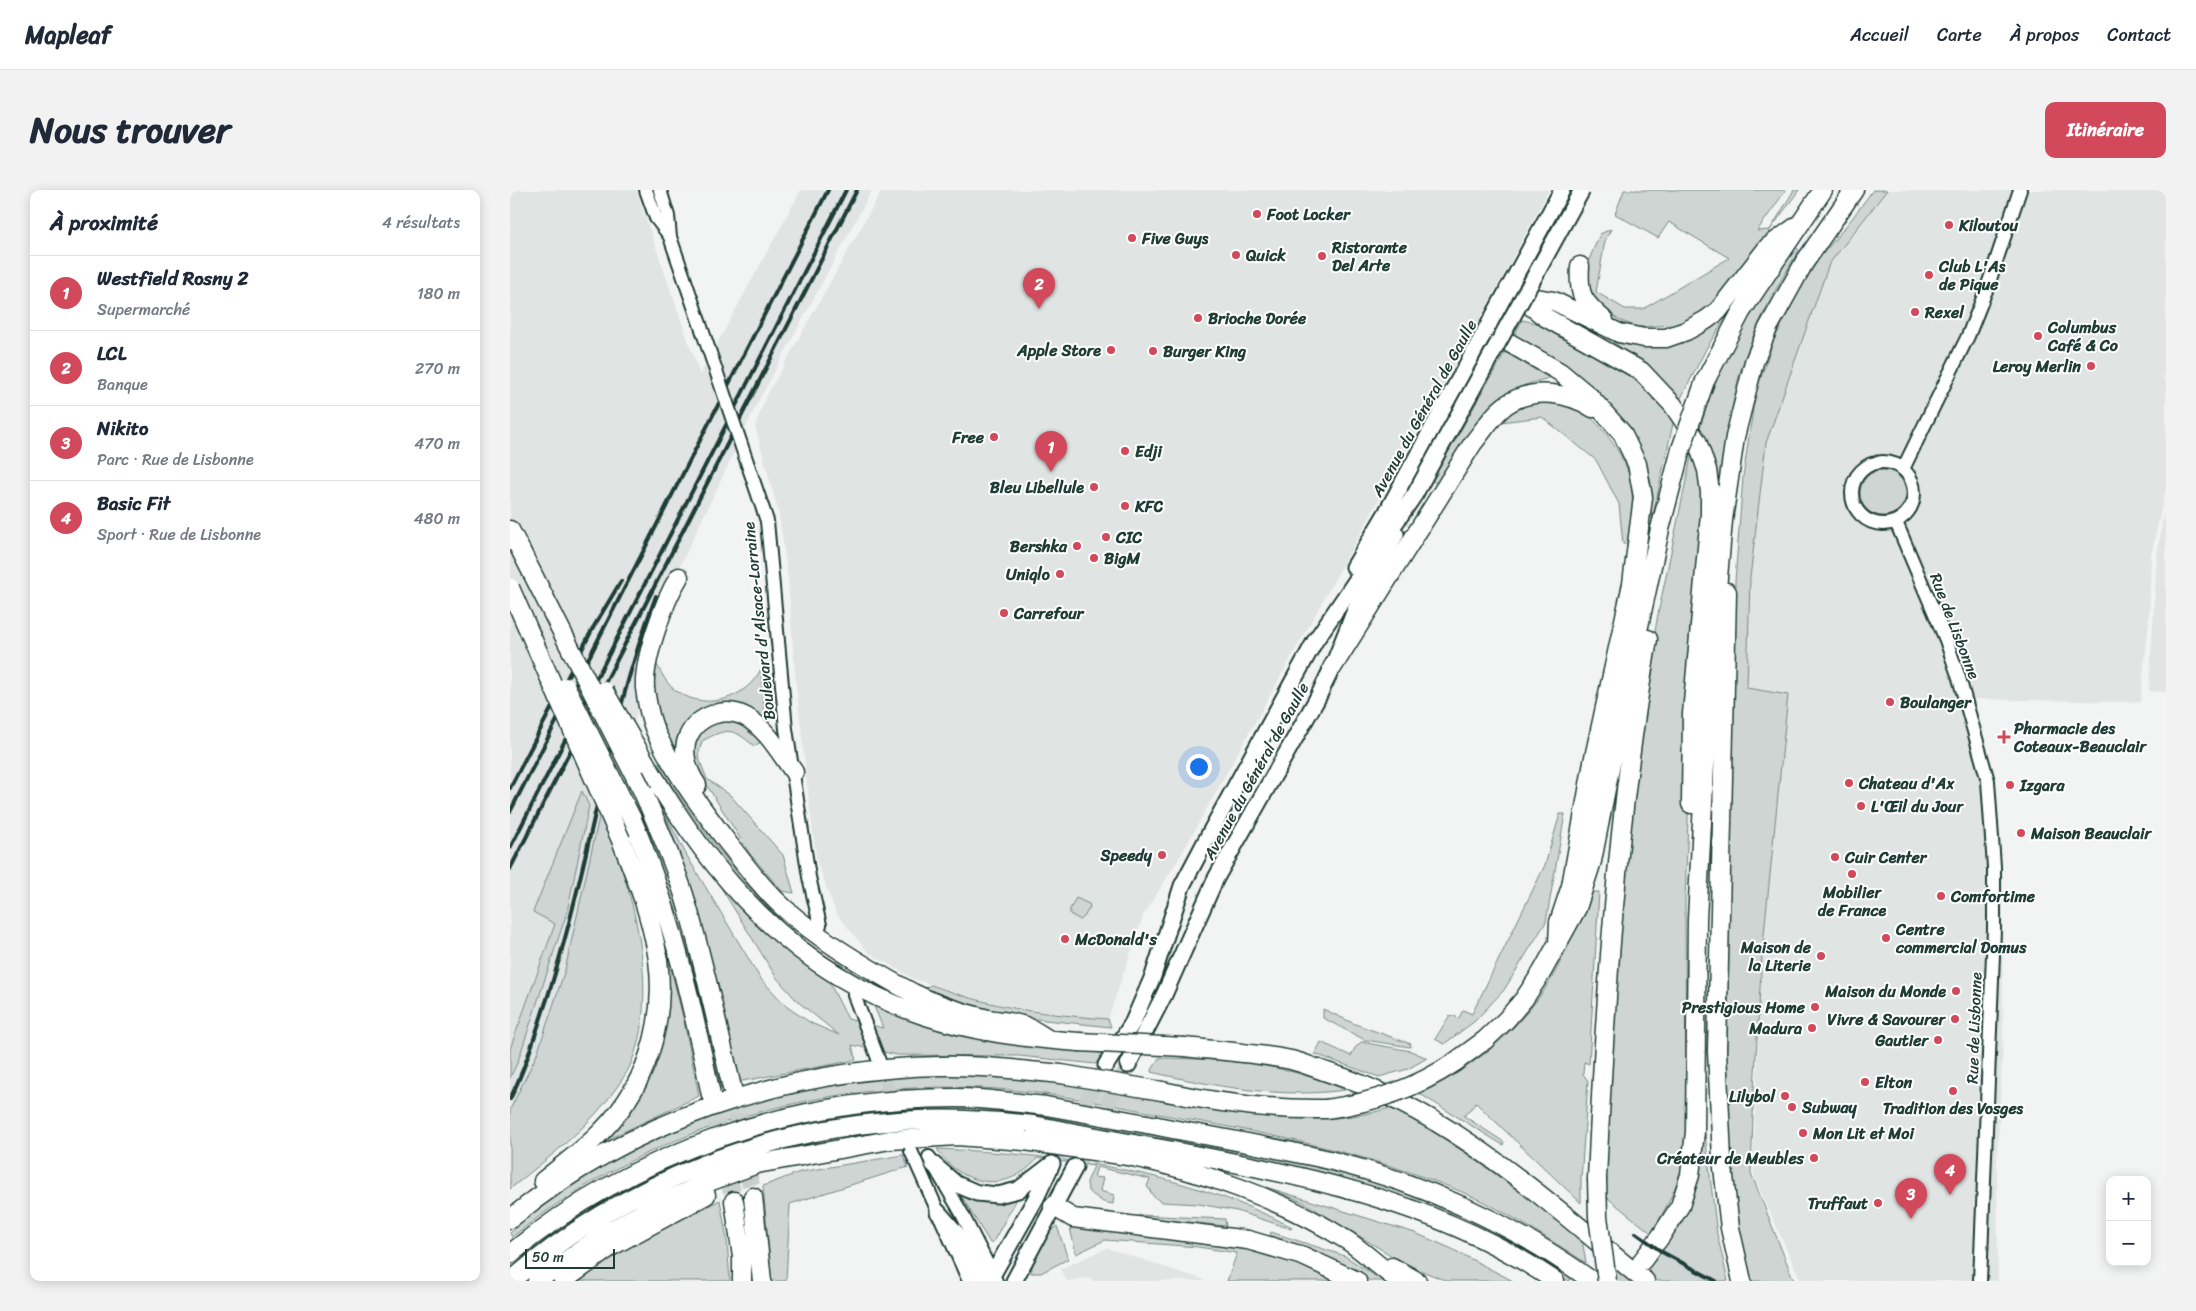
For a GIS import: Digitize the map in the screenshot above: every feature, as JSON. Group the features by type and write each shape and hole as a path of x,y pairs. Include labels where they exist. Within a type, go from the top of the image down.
{"highway":[{"path":"510,1220 557,1183 596,1158 640,1135 706,1109 774,1088 845,1074 917,1067 998,1068 1062,1074 1255,1107 1293,1110 1326,1109 1350,1106 1408,1089 1434,1076 1485,1040 1524,999 1558,944 1577,908 1592,861 1626,686 1660,529 1681,448 1705,381 1741,312 1823,190"},
{"path":"1642,1261 1680,1206 1690,1174 1695,1132 1697,919 1705,764 1723,520 1735,436 1754,362 1768,328 1804,263 1854,190"},
{"path":"1514,292 1554,301 1620,333 1644,338 1666,338 1686,331 1718,311 1768,247 1801,223"},
{"path":"1580,266 1579,283 1583,299 1591,309 1620,333"},
{"path":"1514,292 1544,317 1641,372 1673,405 1696,441 1707,470 1710,514 1692,714 1691,839 1697,919"},
{"path":"1487,330 1560,372 1590,396 1622,433 1637,464 1643,497 1632,584 1592,762 1571,886 1558,922 1558,944"},
{"path":"1332,668 1473,443 1493,418 1508,404 1525,396 1544,394 1564,395 1583,402 1610,419"},
{"path":"1723,520 1728,557 1717,1050 1730,1228 1742,1281"},
{"path":"1607,1281 1598,1217 1597,1179 1604,1029 1614,902 1636,715 1652,614 1660,529"},
{"path":"510,530 645,762 685,825 733,887 772,929 812,959 859,988 923,1015 979,1030 1079,1042 1185,1047 1292,1061 1356,1081 1414,1108 1464,1138 1505,1168 1645,1281"},
{"path":"522,551 643,792 676,870 708,986 732,1088"},
{"path":"680,577 674,585 656,628 645,687 650,713 658,738 674,766 735,852 766,891 784,908 824,939 863,965 934,1003 988,1019 1025,1026 1048,1039"},
{"path":"510,584 529,616 631,817 652,868 691,1000 711,1095"},
{"path":"510,588 621,840 640,888 654,936 660,979 658,1016 650,1054 638,1083 601,1132 510,1209"},
{"path":"735,852 722,824 695,782 687,765 686,746 693,729 705,718 716,713 736,713 747,718 768,736 794,772"},
{"path":"510,1254 596,1193 637,1171 680,1151 768,1121 859,1104 910,1100 979,1099 1046,1106 1147,1124 1329,1160 1397,1180 1452,1201 1513,1230 1566,1262 1592,1281"},
{"path":"511,1281 585,1225 669,1179 757,1146 826,1131 918,1120 989,1121 1033,1125 1131,1150 1265,1198 1325,1227 1358,1249 1417,1281"},
{"path":"537,1281 601,1236 654,1206 706,1183 757,1164 768,1164 890,1140 957,1136 1131,1150 1277,1170 1374,1195 1434,1218 1496,1246 1555,1281"},
{"path":"563,1281 612,1246 708,1193 765,1168 768,1164"},
{"path":"753,1197 762,1281"},
{"path":"734,1201 742,1257 742,1281"},
{"path":"1053,1206 1073,1218 1248,1240 1303,1256 1357,1281"},
{"path":"1358,1249 1385,1272 1400,1281"}],"main road":[{"name":"Avenue du Général de Gaulle","path":"1315,641 1325,616 1385,515 1487,330 1514,292 1562,190"},
{"name":"Avenue du Général de Gaulle","path":"1415,494 1315,641 1182,886 1152,976 1116,1066 1164,995 1216,878 1317,698 1332,668 1355,610 1387,554 1415,494 1582,190"},
{"path":"931,1160 956,1184 978,1193 998,1195 1018,1190 1063,1166"},
{"path":"938,1212 958,1235 990,1280 1036,1198 1063,1166"},
{"path":"1018,1277 1053,1206 1049,1200 1063,1166"}],"street":[{"name":"Boulevard d'Alsace-Lorraine","path":"646,190 656,218 670,237"},
{"name":"Boulevard d'Alsace-Lorraine","path":"660,190 668,216 670,237 767,521 786,730 809,877 820,925"},
{"path":"1903,469 1968,336 1987,288 2020,190"},
{"path":"1878,462 1896,464 1903,469 1913,484 1913,502 1904,517 1896,522 1881,524 1866,520 1853,504 1852,486 1862,470 1878,462"},
{"name":"Rue de Lisbonne","path":"1896,522 1946,640 1959,678 1988,781 1994,867 1994,929 1980,1281"},
{"path":"854,995 878,1061"},
{"path":"911,1151 969,1281"},
{"path":"931,1160 962,1212 990,1280"}],"shaded area":[{"path":"510,190 636,190 700,375 801,190 872,190 757,404 659,610 608,845 539,1063 510,1121"},
{"path":"882,190 1549,190 1480,319 1182,853 1143,916 1108,1019 1062,1015 986,1002 914,979 868,952 836,913 817,862 795,673 788,579 779,514 755,426 766,397"},
{"path":"1624,190 1786,190 1757,231 1770,230 1768,242 1720,300 1697,318 1675,325 1637,327 1619,320 1588,299 1585,269 1600,234 1611,229 1605,241 1596,292 1625,309 1643,309 1729,258 1669,222 1658,238 1615,214"},
{"path":"1794,190 1799,190 1770,230"},
{"path":"1873,190 1887,190 1829,264 1766,443 1750,578 1747,688 1788,695 1762,954 1751,1173 1794,1281 1749,1281 1739,1241 1729,1156 1727,1070 1729,943 1725,936 1735,581 1743,477 1755,395 1773,342 1803,283 1818,260"},
{"path":"1883,190 2166,190 2166,371 2163,379 2166,380 2166,488 2151,555 2149,621 2140,702 1974,699 2002,859 2003,1040 1997,1164 1998,1281 1801,1281 1755,1179 1753,1162 1762,954 1788,696 1747,688 1750,578 1766,443 1829,264"},
{"path":"1796,247 1799,250 1761,319 1745,356 1733,405 1719,485 1711,455 1700,428 1714,384 1735,339"},
{"path":"1728,306 1732,308 1706,349 1680,400 1650,368 1613,342 1646,347 1671,344 1691,334"},
{"path":"1522,320 1537,323 1631,377 1654,397 1674,419 1652,519 1646,470 1636,442 1622,418 1599,396 1514,336"},
{"path":"1505,352 1549,378 1515,389 1496,400 1473,428 1440,485 1432,481"},
{"path":"1558,401 1577,407 1594,420 1610,438 1627,469 1632,494 1629,544 1623,544 1619,504 1596,460 1542,417 1501,422 1508,411 1535,402"},
{"path":"1692,452 1697,462 1704,499 1696,606 1685,900 1686,1149 1673,1193 1651,1233 1604,1195 1604,1118 1635,761 1657,619"},
{"path":"1883,470 1896,474 1902,480 1906,493 1902,506 1896,512 1883,516 1870,512 1864,506 1860,493 1864,480 1870,474"},
{"path":"2166,499 2166,692 2149,691 2157,555"},
{"path":"655,661 674,689 689,698 701,701 725,699 736,694 746,688 761,669 765,722 733,704 677,752 676,756 665,733 654,698 653,674"},
{"path":"729,721 742,726 761,742 754,746 740,735 724,732 702,741 698,756 707,779 730,795 783,855 794,893 782,891 750,854 701,776 692,757 693,740 704,728 716,722"},
{"path":"660,764 709,834 736,869 775,909 776,916 743,881 713,844 658,765"},
{"path":"627,773 662,856 674,890 697,975 721,1089 714,1090 666,886 646,830 625,784"},
{"path":"582,791 589,806 567,912 518,1061 510,1078 510,1049 555,924 533,912"},
{"path":"664,812 687,856 760,978 787,1007 811,1023 839,1035 797,1001 776,977 720,886 747,915 784,947 826,976 848,1019 883,1028 873,1004 909,1020 956,1035 1102,1053 1096,1064 1019,1056 897,1055 852,1045 856,1060 737,1082 707,946 687,878"},
{"path":"600,813 623,872 639,939 643,973 643,1006 639,1038 629,1068 606,1102 567,1142 510,1189 510,1110 537,1054 565,970"},
{"path":"1560,814 1565,814 1546,922 1504,990 1475,1021 1444,1044 1435,1039 1450,1015 1459,1018 1463,1010 1472,1014 1545,865"},
{"path":"1588,892 1599,892 1589,1064 1584,1062 1583,1074 1588,1081 1581,1203 1476,1103 1464,1116 1504,1142 1503,1145 1420,1094 1456,1074 1488,1051 1530,1009 1557,969"},
{"path":"1076,898 1089,904 1090,907 1080,920 1070,914 1070,909"},
{"path":"661,931 684,1021 699,1096 581,1152 638,1089 664,969"},
{"path":"931,985 972,998 1016,1008 1108,1019 1111,1027 1007,1016 955,1002 923,989"},
{"path":"1323,1009 1355,1024 1411,1044 1410,1047 1365,1040 1323,1018"},
{"path":"1321,1042 1351,1056 1361,1042 1411,1051 1427,1058 1408,1069 1379,1077 1315,1054"},
{"path":"1159,1058 1231,1061 1254,1064 1300,1074 1345,1090 1296,1093 1272,1092 1198,1082 1151,1072"},
{"path":"967,1073 1043,1080 1259,1116 1313,1119 1340,1118 1367,1114 1393,1107 1466,1154 1582,1239 1586,1263 1526,1225 1478,1199 1428,1179 1358,1156 1252,1131 1106,1104 1032,1092 982,1088 918,1088 856,1093 794,1104 733,1120 674,1141 618,1168 563,1200 512,1237 510,1233 545,1201 645,1140 754,1098 828,1084 893,1075"},
{"path":"967,1106 1023,1110 1299,1160 1394,1186 1476,1221 1524,1246 1573,1277 1569,1281 1538,1261 1457,1219 1378,1189 1327,1174 1218,1149 1100,1127 1019,1116 772,1134 761,1132 845,1113"},
{"path":"1705,1134 1717,1234 1728,1281 1657,1281 1645,1270 1680,1226 1695,1194"},
{"path":"937,1149 1028,1155 1119,1169 1164,1179 1208,1192 1251,1208 1292,1227 1291,1229 1237,1211 1199,1204 1162,1202 1154,1197 1147,1186 1150,1179 1097,1167 1094,1177 1103,1178 1100,1191 1114,1195 1113,1204 1103,1202 1088,1191 1087,1182 1094,1166 1037,1158 1030,1167 1012,1178 988,1182 976,1180 954,1168"},
{"path":"903,1155 908,1167 790,1204 786,1281 769,1281 770,1262 763,1186 800,1172"},
{"path":"685,1157 698,1159 510,1273 510,1264 572,1219 594,1205"},
{"path":"1266,1187 1415,1233 1450,1248 1513,1281 1447,1281 1407,1265 1303,1202"},
{"path":"957,1189 1015,1193 1017,1199 993,1242 990,1243"},
{"path":"720,1200 727,1240 730,1281 578,1281 628,1247"},
{"path":"1139,1215 1225,1219 1226,1226 1139,1217"},
{"path":"1069,1223 1218,1241 1315,1269 1342,1281 1227,1281 1237,1253 1198,1247 1105,1240 1076,1254"},
{"path":"1057,1226 1068,1259 1041,1273 1031,1273 1034,1260 1043,1240"},
{"path":"1271,1232 1345,1256 1383,1281 1371,1281 1314,1250 1270,1235"},
{"path":"1107,1248 1205,1281 1092,1281 1088,1278 1067,1281 1060,1269"}],"tunnel":[{"path":"829,943 847,981"},
{"path":"879,1063 904,1129"},
{"path":"1052,1164 1106,1065"},
{"path":"1075,1167 1128,1065"},
{"path":"732,1088 753,1197"},
{"path":"711,1095 734,1201"},
{"path":"1618,1281 1642,1261"}],"railway":[{"path":"510,812 828,190"},
{"path":"510,848 846,190"},
{"path":"510,869 857,190"},
{"path":"510,788 593,628 621,581"},
{"path":"510,1099 521,1075 562,949 624,695 656,596"},
{"path":"1636,1233 1662,1252 1716,1281"}],"place":[{"name":"Foot Locker","path":"1257,214"},
{"name":"Kiloutou","path":"1949,225"},
{"name":"Five Guys","path":"1132,238"},
{"name":"Quick","path":"1236,255"},
{"name":"Ristorante Del Arte","path":"1322,256"},
{"name":"Club L'As de Pique","path":"1929,275"},
{"name":"LCL","path":"1039,309"},
{"name":"Rexel","path":"1915,312"},
{"name":"Brioche Dorée","path":"1198,318"},
{"name":"Columbus Café & Co","path":"2038,336"},
{"name":"Apple Store","path":"1111,350"},
{"name":"Burger King","path":"1153,351"},
{"name":"Leroy Merlin","path":"2091,366"},
{"name":"Free","path":"994,437"},
{"name":"Edji","path":"1125,451"},
{"name":"Westfield Rosny 2","path":"1051,472"},
{"name":"Bleu Libellule","path":"1094,487"},
{"name":"KFC","path":"1125,506"},
{"name":"CIC","path":"1106,537"},
{"name":"Bershka","path":"1077,546"},
{"name":"BigM","path":"1094,558"},
{"name":"Uniqlo","path":"1060,574"},
{"name":"Carrefour","path":"1004,613"},
{"name":"Boulanger","path":"1890,702"},
{"name":"Pharmacie des Coteaux-Beauclair","path":"2004,737"},
{"name":"Chateau d'Ax","path":"1849,783"},
{"name":"Izgara","path":"2010,785"},
{"name":"L'Œil du Jour","path":"1861,806"},
{"name":"Maison Beauclair","path":"2021,833"},
{"name":"Speedy","path":"1162,855"},
{"name":"Cuir Center","path":"1835,857"},
{"name":"Mobilier de France","path":"1852,874"},
{"name":"Comfortime","path":"1941,896"},
{"name":"Centre commercial Domus","path":"1886,938"},
{"name":"McDonald's","path":"1065,939"},
{"name":"Maison de la Literie","path":"1821,956"},
{"name":"Maison du Monde","path":"1956,991"},
{"name":"Prestigious Home","path":"1815,1007"},
{"name":"Vivre & Savourer","path":"1955,1019"},
{"name":"Madura","path":"1812,1028"},
{"name":"Gautier","path":"1938,1040"},
{"name":"Elton","path":"1865,1082"},
{"name":"Tradition des Vosges","path":"1953,1091"},
{"name":"Lilybol","path":"1785,1096"},
{"name":"Subway","path":"1792,1107"},
{"name":"Mon Lit et Moi","path":"1803,1133"},
{"name":"Créateur de Meubles","path":"1814,1158"},
{"name":"Basic Fit","path":"1950,1195"},
{"name":"Truffaut","path":"1878,1203"},
{"name":"Nikito","path":"1911,1219"}]}
